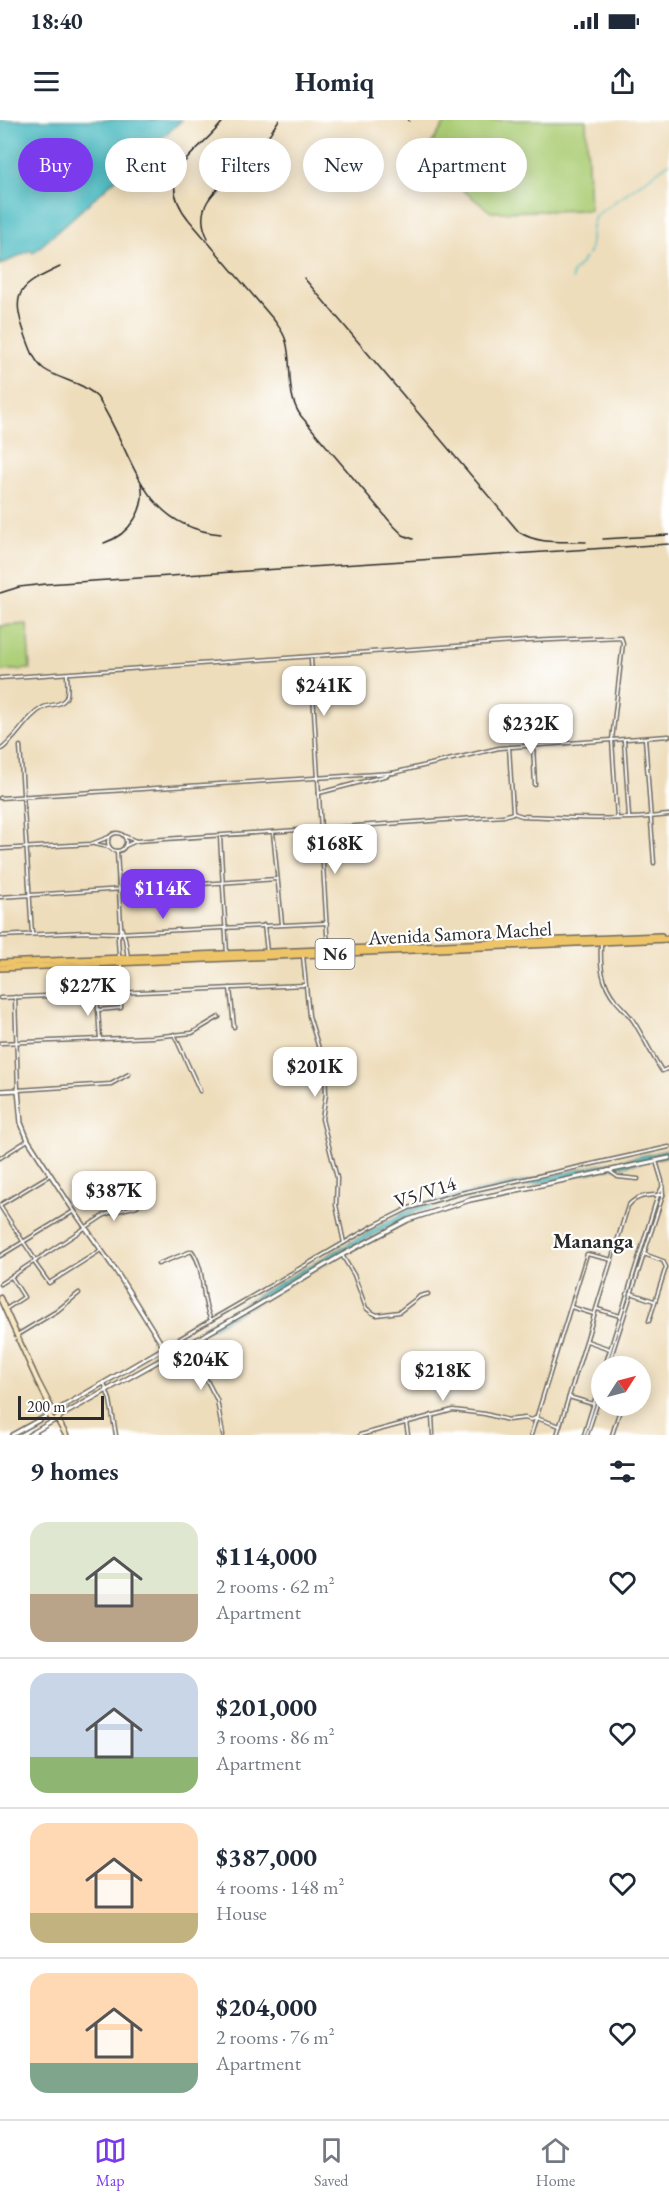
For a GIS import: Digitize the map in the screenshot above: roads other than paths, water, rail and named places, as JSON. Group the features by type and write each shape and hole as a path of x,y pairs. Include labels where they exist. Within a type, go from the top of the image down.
{"highway":[{"name":"Avenida Samora Machel","path":"120,960 267,952 302,953 328,950 669,938"},
{"name":"Avenida Samora Machel","path":"0,968 120,960 601,940"},
{"name":"Avenida Samora Machel","path":"0,963 104,961"}],"main road":[{"path":"0,1298 53,1411 51,1418 57,1419"},
{"path":"53,1411 60,1413 57,1419"},
{"path":"57,1419 66,1435"}],"street":[{"path":"0,678 534,641 621,638 623,643 612,741 617,818"},
{"path":"311,658 328,950"},
{"path":"0,750 15,738 25,724 44,707 64,700 67,692 67,674"},
{"path":"319,792 509,747 669,736"},
{"path":"645,738 654,863"},
{"path":"624,740 629,817"},
{"path":"533,745 535,785"},
{"path":"20,746 32,934"},
{"path":"509,747 513,813"},
{"path":"0,798 393,773"},
{"path":"117,851 136,841 504,816 513,813 522,816 617,818 650,818 669,815"},
{"path":"91,844 116,832 136,841"},
{"path":"273,832 282,924"},
{"path":"124,836 125,846"},
{"path":"220,836 227,954"},
{"path":"109,837 110,848"},
{"path":"0,849 91,844 117,851"},
{"path":"117,851 121,927 128,958"},
{"path":"0,897 277,879"},
{"path":"0,936 124,933 327,923"},
{"path":"264,925 267,952"},
{"path":"98,1010 121,1008 119,933 121,927"},
{"path":"601,940 601,971 606,987 634,1023 651,1049 660,1069 662,1071 669,1068"},
{"path":"302,953 304,985 311,1025 325,1068 326,1094 323,1125 337,1178 336,1205 344,1243"},
{"path":"0,998 304,985"},
{"path":"230,988 234,1027"},
{"path":"97,995 100,1039"},
{"path":"12,1435 164,1348 28,1140 21,1123 18,1090 15,997"},
{"path":"0,1042 100,1039 194,1032 219,1017"},
{"path":"174,1034 200,1091"},
{"path":"0,1091 111,1084 129,1074"},
{"path":"0,1158 28,1140"},
{"name":"V5/V14","path":"164,1348 344,1243 409,1208 428,1201 669,1147"},
{"path":"30,1435 342,1255 408,1220 431,1211 500,1193 669,1158"},
{"path":"609,1356 663,1195 663,1186 656,1161"},
{"path":"608,1170 618,1177 638,1179"},
{"path":"50,1175 0,1206 35,1262 49,1282 101,1250"},
{"path":"630,1293 658,1195 663,1186"},
{"path":"558,1435 631,1202 641,1197 663,1195"},
{"path":"0,1284 109,1213 137,1206"},
{"path":"0,1256 74,1211"},
{"path":"158,1264 192,1251 202,1276 203,1297 211,1320"},
{"path":"531,1435 587,1254 612,1260"},
{"path":"644,1254 663,1261 666,1267 649,1321"},
{"path":"342,1255 352,1270 366,1308 370,1312 377,1315 399,1312 420,1296 428,1294"},
{"path":"6,1309 24,1297 12,1277"},
{"path":"17,1335 57,1311 79,1293"},
{"path":"630,1293 655,1301"},
{"path":"571,1307 595,1315"},
{"path":"597,1309 622,1317"},
{"path":"608,1356 622,1317"},
{"path":"586,1341 610,1349"},
{"path":"188,1344 217,1400 223,1435"},
{"path":"104,1383 108,1389 116,1435"},
{"path":"569,1397 591,1403"},
{"path":"360,1435 457,1410 508,1420 536,1418 560,1426"},
{"path":"432,1415 433,1435"},
{"path":"586,1435 591,1416"},
{"path":"612,1435 618,1416"},
{"path":"406,1422 408,1435"}],"water":[{"path":"0,120 182,120 162,138 105,138 105,189 33,253 31,250 0,265"},
{"path":"669,1150 669,1156 448,1203 416,1212 210,1329 204,1331 202,1327 406,1211 430,1202"}],"waterway":[{"path":"588,255 592,224 596,215 669,163"},
{"path":"572,280 572,274 585,258"}],"railway":[{"path":"224,120 182,165 176,176 174,189 178,203 189,220 283,333 288,350 293,399 301,416 392,524 403,535 413,539"},
{"path":"208,238 203,225 203,213 207,202 222,184 255,154 279,120"},
{"path":"60,267 27,285 19,300 21,322 35,358 44,369 78,384 97,397 131,464 156,503 172,518 194,528 221,534"},
{"path":"304,278 519,532 543,541 586,542"},
{"path":"104,543 121,534 134,520 141,502 141,483"},
{"path":"603,539 669,535"},
{"path":"0,593 19,587 46,584 669,544"}],"district":[{"name":"Mananga","path":"593,1241"}]}
